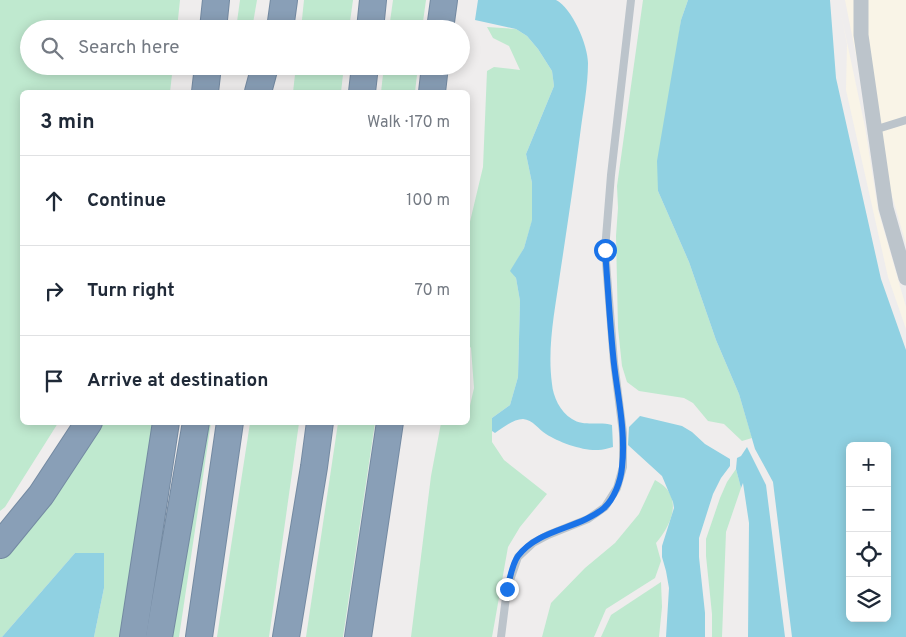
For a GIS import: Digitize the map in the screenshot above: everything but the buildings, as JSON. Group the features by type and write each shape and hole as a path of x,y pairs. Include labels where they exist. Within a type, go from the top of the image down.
{"highway":[{"path":"213,20 216,0"},
{"path":"371,20 374,0"},
{"path":"441,20 444,0"},
{"path":"205,90 207,75"},
{"path":"259,90 263,75"},
{"path":"272,90 274,75"},
{"path":"362,90 364,75"},
{"path":"432,90 434,75"},
{"path":"0,545 41,495 87,425"},
{"path":"133,637 166,425"},
{"path":"159,637 195,425"},
{"path":"199,637 230,425"},
{"path":"286,637 320,425"},
{"path":"358,637 390,425"}],"street":[{"path":"861,0 861,35 886,208 906,278"}],"lane":[{"path":"501,637 507,589 518,557 540,539 588,519 605,507 617,488 622,468 622,433 605,250 611,175 631,0"},
{"path":"874,130 906,120"}],"shaded area":[{"path":"845,0 906,0 906,244 867,110"},
{"path":"841,14 865,127 878,210 906,307 906,329 888,277 846,90 847,44"}],"green space":[{"path":"0,0 180,0 178,20 20,20 20,75 172,75 170,90 20,90 20,425 57,425 5,507 0,511"},
{"path":"240,0 257,0 254,20 237,20"},
{"path":"304,0 353,0 350,20 302,20"},
{"path":"393,0 426,0 423,20 390,20"},
{"path":"643,0 688,0 681,20 658,191 689,262 716,340 739,394 752,438 742,441 724,424 708,421 693,403 684,398 639,391 627,382 622,366 618,328 617,186"},
{"path":"487,27 516,29 527,36 552,71 554,86 526,154 532,183 532,221 524,248 511,271 516,278 520,301 518,377 510,405 492,418 492,442 504,460 547,494 520,527 508,547 492,637 411,637 431,476 441,425 470,425 470,406 474,388 470,347 470,222 483,167 487,71 494,67 520,70 509,46 493,38"},
{"path":"295,75 343,75 341,90 293,90"},
{"path":"383,75 417,75 415,90 381,90"},
{"path":"96,425 157,425 124,637 94,637 104,588 104,553 75,553 0,637 0,554"},
{"path":"203,425 211,425 179,637 165,637"},
{"path":"250,425 299,425 269,637 217,637"},
{"path":"338,425 375,425 343,637 306,637"},
{"path":"736,469 741,488 726,532 722,637 712,637 706,539 720,498 727,482"},
{"path":"655,480 670,493 673,501 673,510 667,527 656,543 661,561 655,578 606,609 594,637 542,637 551,603 585,568 615,543 639,514"},
{"path":"661,582 662,607 659,637 601,637 611,615"}],"water":[{"path":"478,0 556,0 568,11 582,37 588,63 586,90 554,315 550,356 552,384 558,403 572,419 582,423 612,425 613,447 592,450 564,443 543,432 533,423 523,419 512,422 495,433 492,431 492,418 510,405 518,377 520,301 516,278 510,271 524,248 532,220 532,183 526,154 554,86 552,71 527,36 516,29 475,20"},
{"path":"688,0 830,0 836,78 881,279 906,350 906,637 792,637 773,482 755,449 739,394 716,340 689,262 658,191 657,161 681,20"},
{"path":"640,416 682,426 705,444 730,459 730,466 713,494 699,538 705,637 666,637 669,588 662,557 662,546 674,508 662,476 628,445 629,427"},
{"path":"747,447 766,485 785,637 748,637 749,523 743,483 741,488 736,469 737,458 741,456"},
{"path":"75,553 104,553 104,588 94,637 2,637"}],"route":[{"path":"507,589 518,557 533,544 548,535 588,519 605,507 617,488 622,468 622,433 605,250"}]}
